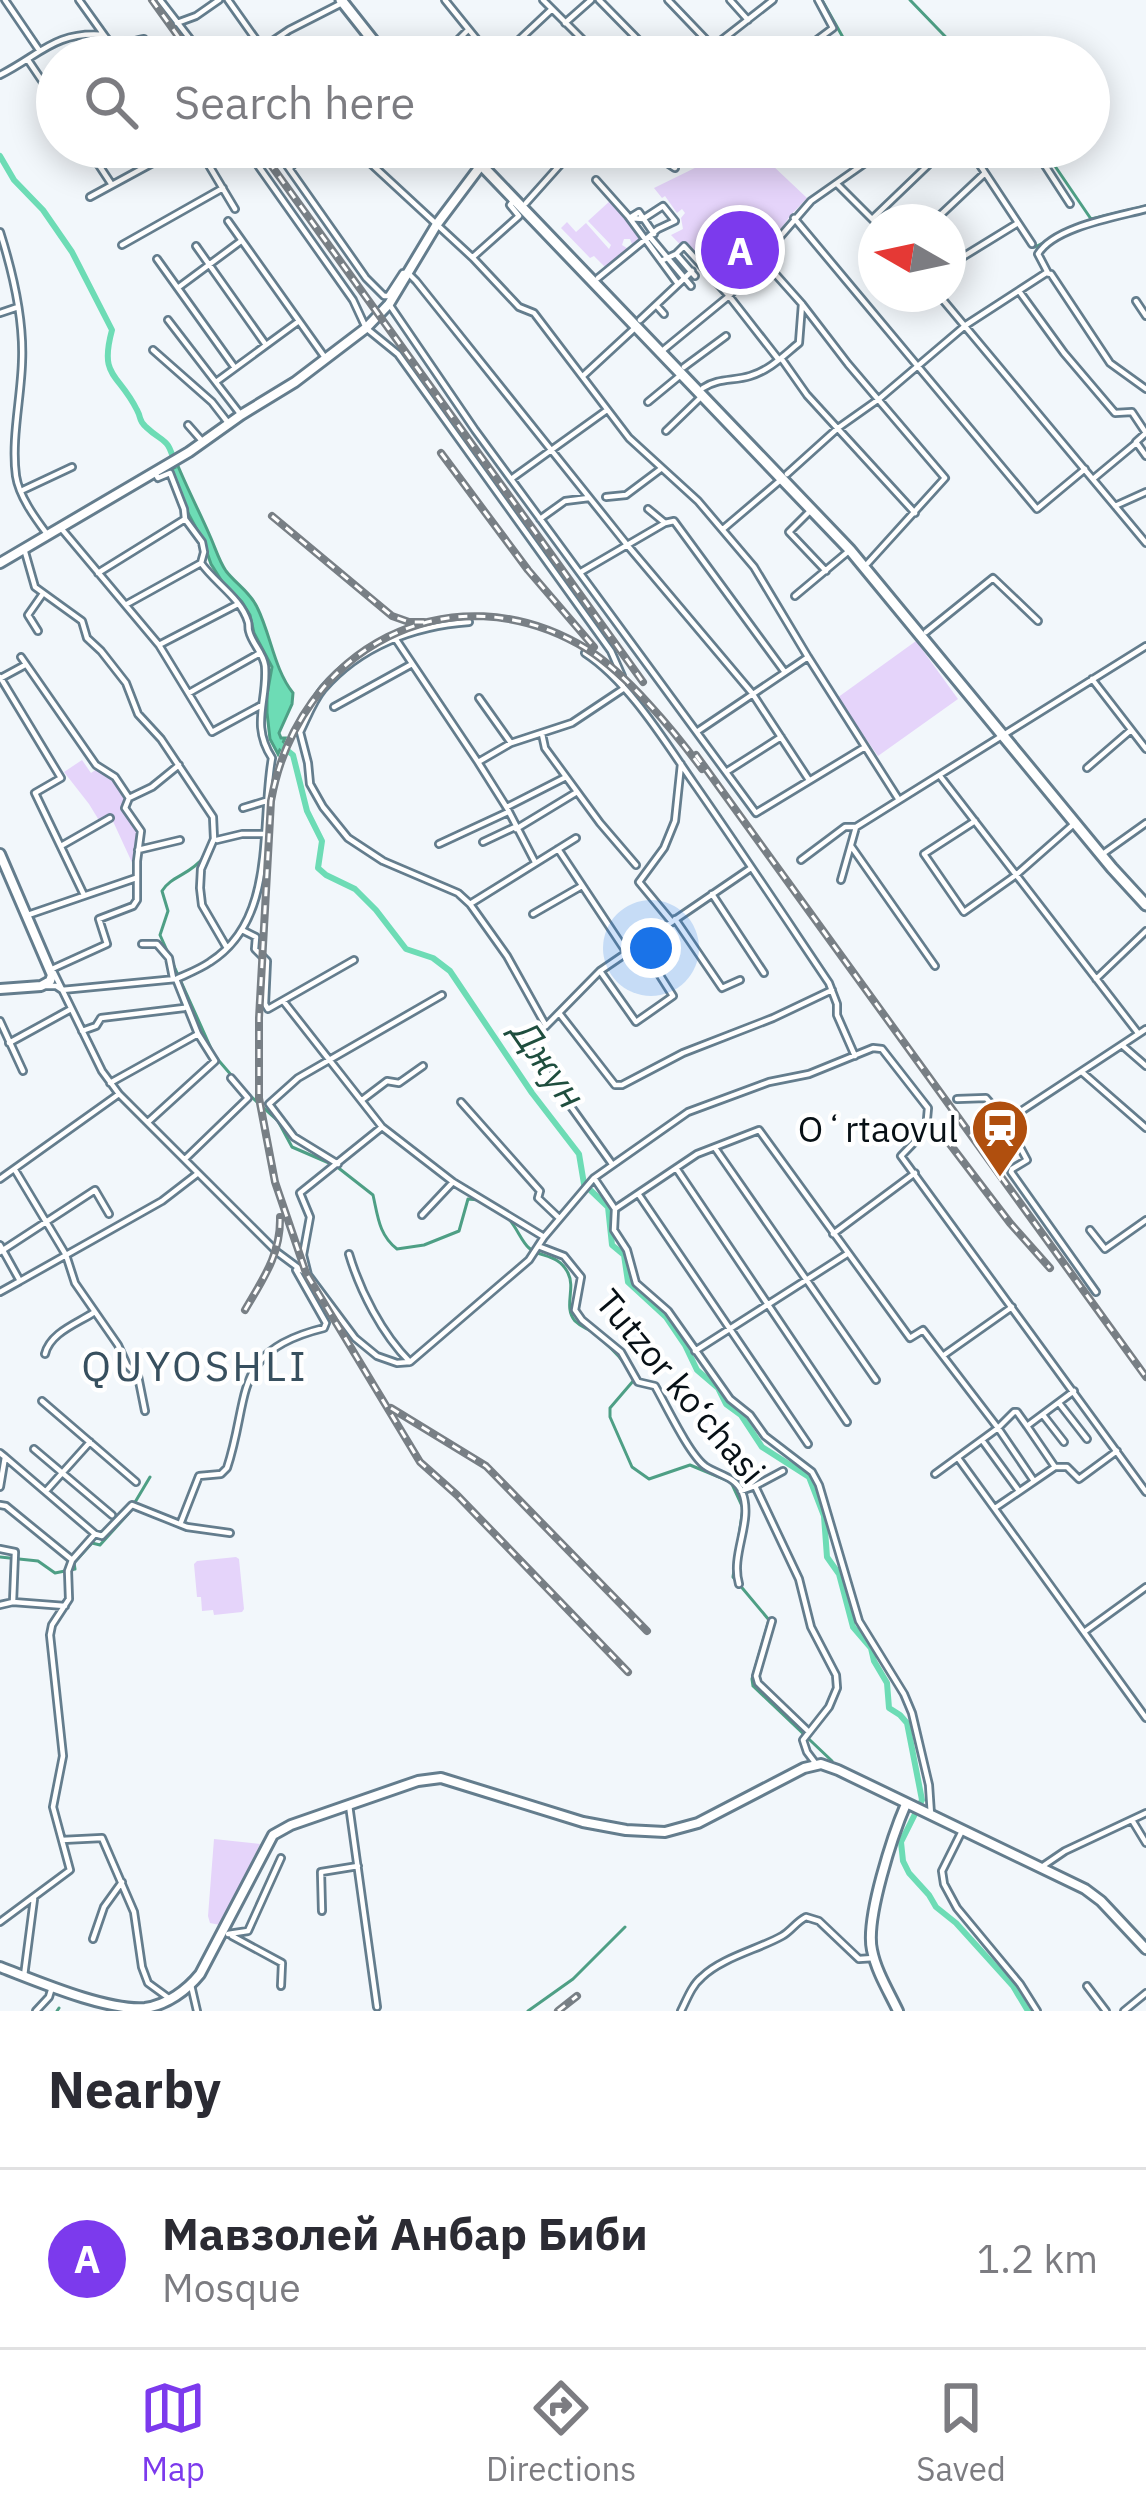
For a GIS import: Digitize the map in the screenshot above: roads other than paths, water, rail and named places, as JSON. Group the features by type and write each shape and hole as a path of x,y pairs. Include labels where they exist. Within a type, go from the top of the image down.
{"main road":[{"path":"341,2 367,36"},
{"path":"0,562 189,452 366,328 389,304 437,224 479,168"},
{"path":"489,168 638,323"},
{"path":"520,201 868,563 1075,824 1122,881 1146,902"},
{"path":"785,476 1146,902"},
{"path":"0,854 52,969 50,981 41,986 0,989"},
{"path":"0,1967 97,2006 151,2008 170,2000 191,1985 224,1934 273,1835 418,1781 441,1778 583,1822 665,1832 698,1823 815,1764 838,1770 1084,1889 1146,1949"},
{"path":"898,2011 874,1958 870,1935 896,1828 919,1810"}],"street":[{"path":"5,0 36,45"},
{"path":"79,0 104,35"},
{"path":"160,0 187,36"},
{"path":"177,23 219,0"},
{"path":"228,0 252,36"},
{"path":"445,0 473,36"},
{"path":"542,0 579,36"},
{"path":"566,23 595,0 633,36"},
{"path":"668,0 702,36"},
{"path":"730,0 748,20"},
{"path":"727,36 773,0"},
{"path":"818,0 833,28 822,36"},
{"path":"280,36 341,2"},
{"path":"523,36 552,9"},
{"path":"462,36 468,30"},
{"path":"70,36 104,35"},
{"path":"0,75 36,54"},
{"path":"28,59 36,71"},
{"path":"101,168 112,185"},
{"path":"90,197 143,168"},
{"path":"211,168 236,209"},
{"path":"260,168 353,300 366,328 398,354 611,651 623,689"},
{"path":"290,168 384,296 408,273 752,693 809,780"},
{"path":"376,168 520,307 534,313 629,438 698,501 754,567 899,800"},
{"path":"472,257 519,216 510,205 554,168"},
{"path":"663,350 729,296 811,201 858,168"},
{"path":"891,204 926,168"},
{"path":"982,168 1033,244"},
{"path":"1047,168 1070,204"},
{"path":"952,204 985,173"},
{"path":"596,180 640,231 651,234"},
{"path":"836,183 858,205"},
{"path":"122,245 223,188"},
{"path":"598,278 651,234 675,221 663,206 643,219 640,231"},
{"path":"1146,208 1082,225 1041,247 1038,254 1110,363 1146,389"},
{"path":"630,218 638,212 664,260 691,286"},
{"path":"794,218 1037,509 1085,469"},
{"path":"228,221 326,359"},
{"path":"966,255 1018,223"},
{"path":"0,232 18,307 22,359 16,479 47,534"},
{"path":"178,288 241,241"},
{"path":"196,247 266,345"},
{"path":"664,260 684,247 915,513"},
{"path":"583,376 693,274 676,254"},
{"path":"157,259 235,368"},
{"path":"762,260 945,478 868,563"},
{"path":"674,272 683,262"},
{"path":"0,271 11,267"},
{"path":"722,530 966,325 1048,272"},
{"path":"1019,291 1115,413 1132,412 1146,433 1094,479"},
{"path":"1136,301 1146,316"},
{"path":"389,304 756,813 865,746"},
{"path":"666,431 715,381 766,370 799,344 802,304"},
{"path":"656,305 664,314"},
{"path":"0,314 18,307"},
{"path":"954,312 1146,543"},
{"path":"168,320 241,415"},
{"path":"214,383 298,321"},
{"path":"648,402 726,336"},
{"path":"153,350 212,402 229,424"},
{"path":"511,478 607,410"},
{"path":"188,425 202,441"},
{"path":"1136,442 1146,457"},
{"path":"22,491 73,467"},
{"path":"606,497 626,495 662,468"},
{"path":"125,605 201,563 204,552 185,519 170,473 158,478 155,473"},
{"path":"1115,506 1146,492"},
{"path":"540,519 565,501 591,498"},
{"path":"648,509 665,523"},
{"path":"812,509 789,532 826,571"},
{"path":"98,573 185,519"},
{"path":"581,572 665,523 676,522 784,671"},
{"path":"60,527 159,645 212,732 260,706"},
{"path":"24,548 33,583 42,595 82,621 87,638 126,683 138,714 213,818 214,839 201,868 202,905 227,949"},
{"path":"795,596 850,550"},
{"path":"41,986 62,990 174,979 227,949 250,913 263,863 272,758 263,744 264,660 238,604 201,563"},
{"path":"926,632 993,578 1038,621"},
{"path":"38,631 28,615 42,595"},
{"path":"159,645 238,604"},
{"path":"469,622 394,637 345,668 320,692 300,731 310,784 348,838 382,861 458,893 470,904 507,956 546,1026"},
{"path":"394,637 478,762 535,862"},
{"path":"801,860 845,827 856,827 1146,646"},
{"path":"189,693 260,653"},
{"path":"585,653 623,689 752,867 832,990 837,1016 855,1056"},
{"path":"21,657 96,765 115,777 129,798"},
{"path":"696,731 808,657"},
{"path":"334,707 412,664"},
{"path":"26,665 0,677 61,778 35,793 84,895"},
{"path":"1092,679 1146,749"},
{"path":"478,762 511,743 572,723 623,689"},
{"path":"478,698 511,743"},
{"path":"1088,767 1131,730"},
{"path":"542,734 545,748 636,865"},
{"path":"726,772 781,737"},
{"path":"681,764 675,821 664,848 639,882 722,988 740,980"},
{"path":"129,798 179,765"},
{"path":"940,775 1138,1033"},
{"path":"439,844 566,777"},
{"path":"483,842 577,792"},
{"path":"129,798 125,808 141,831 137,900 99,919 107,944 52,969 119,1094 196,1174 308,1275 355,1339 377,1356 410,1362 529,1260 594,1178 688,1112 881,1049 928,1108 926,1130 902,1156 1146,1492"},
{"path":"243,808 266,800"},
{"path":"61,846 110,818"},
{"path":"975,821 924,854 964,912 1075,824"},
{"path":"1105,853 1146,823"},
{"path":"841,880 856,827"},
{"path":"214,839 264,834"},
{"path":"470,904 576,838"},
{"path":"138,850 180,840"},
{"path":"851,846 935,966"},
{"path":"558,849 627,952"},
{"path":"612,1164 524,1041 546,1026 600,971 752,867"},
{"path":"28,915 137,878"},
{"path":"533,914 582,886"},
{"path":"712,894 764,973"},
{"path":"242,930 256,937 255,949 267,961 268,1009 354,960"},
{"path":"1096,979 1146,931"},
{"path":"142,944 157,944 169,958 185,1007 215,1061 148,1122"},
{"path":"600,971 636,1022 673,996 640,944"},
{"path":"559,1013 615,1085 622,1085 683,1053 832,990"},
{"path":"338,1164 294,1138 269,1104 298,1078 442,995"},
{"path":"284,1002 382,1127 453,1182 544,1237"},
{"path":"82,1031 96,1026 100,1018 185,1007"},
{"path":"9,1043 71,1009"},
{"path":"0,1021 23,1071"},
{"path":"1006,1121 1146,1029"},
{"path":"110,1083 198,1034"},
{"path":"1122,1045 1146,1066"},
{"path":"361,1101 387,1081 399,1083 423,1066"},
{"path":"1081,1071 1146,1128"},
{"path":"185,1159 248,1098 231,1078"},
{"path":"0,1168 2,1178 119,1094"},
{"path":"957,1099 986,1098 1006,1121 1027,1160 1011,1172 1096,1292"},
{"path":"461,1102 535,1183 538,1198 560,1218"},
{"path":"308,1275 303,1256 310,1217 300,1193 382,1127"},
{"path":"615,1209 697,1154 759,1130 910,1338 923,1330 1034,1481"},
{"path":"715,1148 876,1381"},
{"path":"676,1168 847,1422"},
{"path":"15,1170 66,1255 71,1276 93,1313 138,1376 145,1411"},
{"path":"833,1234 914,1173"},
{"path":"0,1292 162,1201 196,1174"},
{"path":"594,1178 615,1209 614,1230 627,1250 637,1283 668,1311 730,1399 765,1436 812,1472 819,1485 859,1621 912,1713 928,1785 919,1810"},
{"path":"422,1214 453,1182"},
{"path":"20,1281 1,1249 95,1190 110,1214"},
{"path":"637,1193 808,1444"},
{"path":"1090,1230 1105,1249 1146,1220"},
{"name":"Tutzor ko‘chasi","path":"538,1246 564,1256 581,1277 575,1310 582,1320 621,1352 638,1382 655,1386 695,1456 735,1481 741,1491 745,1517 735,1571 739,1584"},
{"path":"695,1351 848,1253"},
{"path":"349,1254 394,1346 410,1362"},
{"path":"181,1522 199,1476 221,1474 227,1468 249,1375 283,1343 326,1323 293,1265"},
{"path":"944,1355 1012,1307"},
{"path":"45,1354 56,1336 93,1313"},
{"path":"1027,1426 1074,1391"},
{"path":"43,1401 136,1482"},
{"path":"1060,1403 1087,1438"},
{"path":"935,1474 1016,1412 1055,1467"},
{"path":"1043,1415 1064,1442"},
{"path":"982,1440 1019,1491"},
{"path":"46,1491 90,1442"},
{"path":"34,1449 112,1515"},
{"path":"995,1508 1055,1467 1067,1467 1082,1479 1117,1451"},
{"path":"3,1455 95,1534 102,1536 131,1505 196,1529 230,1533"},
{"path":"0,1487 3,1455"},
{"path":"958,1458 1146,1718"},
{"path":"741,1491 783,1471"},
{"path":"754,1486 799,1579 811,1627 836,1675 837,1688 829,1707 807,1734 807,1752 815,1764"},
{"path":"0,1505 72,1560"},
{"path":"0,1922 70,1870 53,1807 63,1756 50,1635 69,1599 72,1560 95,1534"},
{"path":"0,1549 15,1552 13,1602"},
{"path":"1084,1632 1146,1587"},
{"path":"0,1605 65,1606"},
{"path":"772,1621 755,1676 807,1734"},
{"path":"349,1805 377,2007"},
{"path":"1040,1868 1146,1813"},
{"path":"1132,1820 1146,1843"},
{"path":"962,1831 942,1871 944,1885 1037,2011"},
{"path":"62,1840 102,1838 134,1912 148,1983 170,2000"},
{"path":"224,1934 248,1931 281,1858"},
{"path":"322,1911 321,1872 358,1866"},
{"path":"92,1939 104,1907 122,1882"},
{"path":"24,1976 34,1898"},
{"path":"681,2011 706,1972 786,1934 806,1917 819,1921 859,1959 874,1958"},
{"path":"224,1934 282,1963 281,1986"},
{"path":"191,1985 197,2011"},
{"path":"1088,1986 1106,2011"},
{"path":"37,2011 52,1987"},
{"path":"1124,2011 1146,1993"}],"waterway":[{"path":"822,0 842,36"},
{"path":"910,0 945,36"},
{"name":"Джун","path":"0,156 72,252 112,330 108,357 112,374 142,423 167,445 175,465"},
{"path":"1056,168 1091,219"},
{"path":"1080,225 1146,206"},
{"path":"1035,247 1049,240"},
{"name":"Джун","path":"278,743 293,755 307,811 322,841 318,868 355,889 406,949 433,958 450,971 579,1154 584,1184 608,1207 612,1245 624,1255 628,1282 666,1317 697,1370 741,1415 762,1447 809,1477 824,1516 827,1557 839,1574 853,1627 871,1648 887,1683 889,1708 907,1723 922,1800 901,1842 903,1861 936,1907 1013,1986 1028,2011"},
{"path":"204,857 162,891 168,911 160,935 214,1055 278,1121 292,1147 336,1166 373,1195 383,1232 397,1249 424,1245 459,1231 468,1199 479,1200"},
{"path":"507,1217 529,1248 564,1267 575,1321 626,1365"},
{"path":"631,1373 634,1380 610,1408 610,1417 632,1467 649,1479 690,1465 731,1482 743,1508 733,1577 769,1620 753,1686 832,1761"},
{"path":"0,1557 38,1561 55,1573 75,1569 74,1563 92,1543 100,1545 128,1514 150,1477"},
{"path":"528,2011 573,1979 625,1927"}],"railway":[{"path":"152,0 178,36"},
{"path":"273,168 643,682"},
{"path":"441,453 528,570 594,647"},
{"path":"272,516 392,616 424,622"},
{"path":"628,1672 420,1462 306,1273 275,1182 259,1098 271,801 287,747 312,701 347,664 388,637 434,621 484,616 535,625 587,649 634,688 702,769"},
{"path":"696,755 1146,1377"},
{"path":"946,1139 1050,1268"},
{"path":"245,1310 274,1255 280,1217"},
{"path":"391,1408 486,1466 647,1631"},
{"path":"558,2011 577,1996"}],"place":[{"name":"Мавзолей Анбар Биби","path":"740,250"},
{"name":"Oʻrtaovul","path":"1000,1179"}],"district":[{"name":"QUYOSHLI","path":"195,1365"}]}
